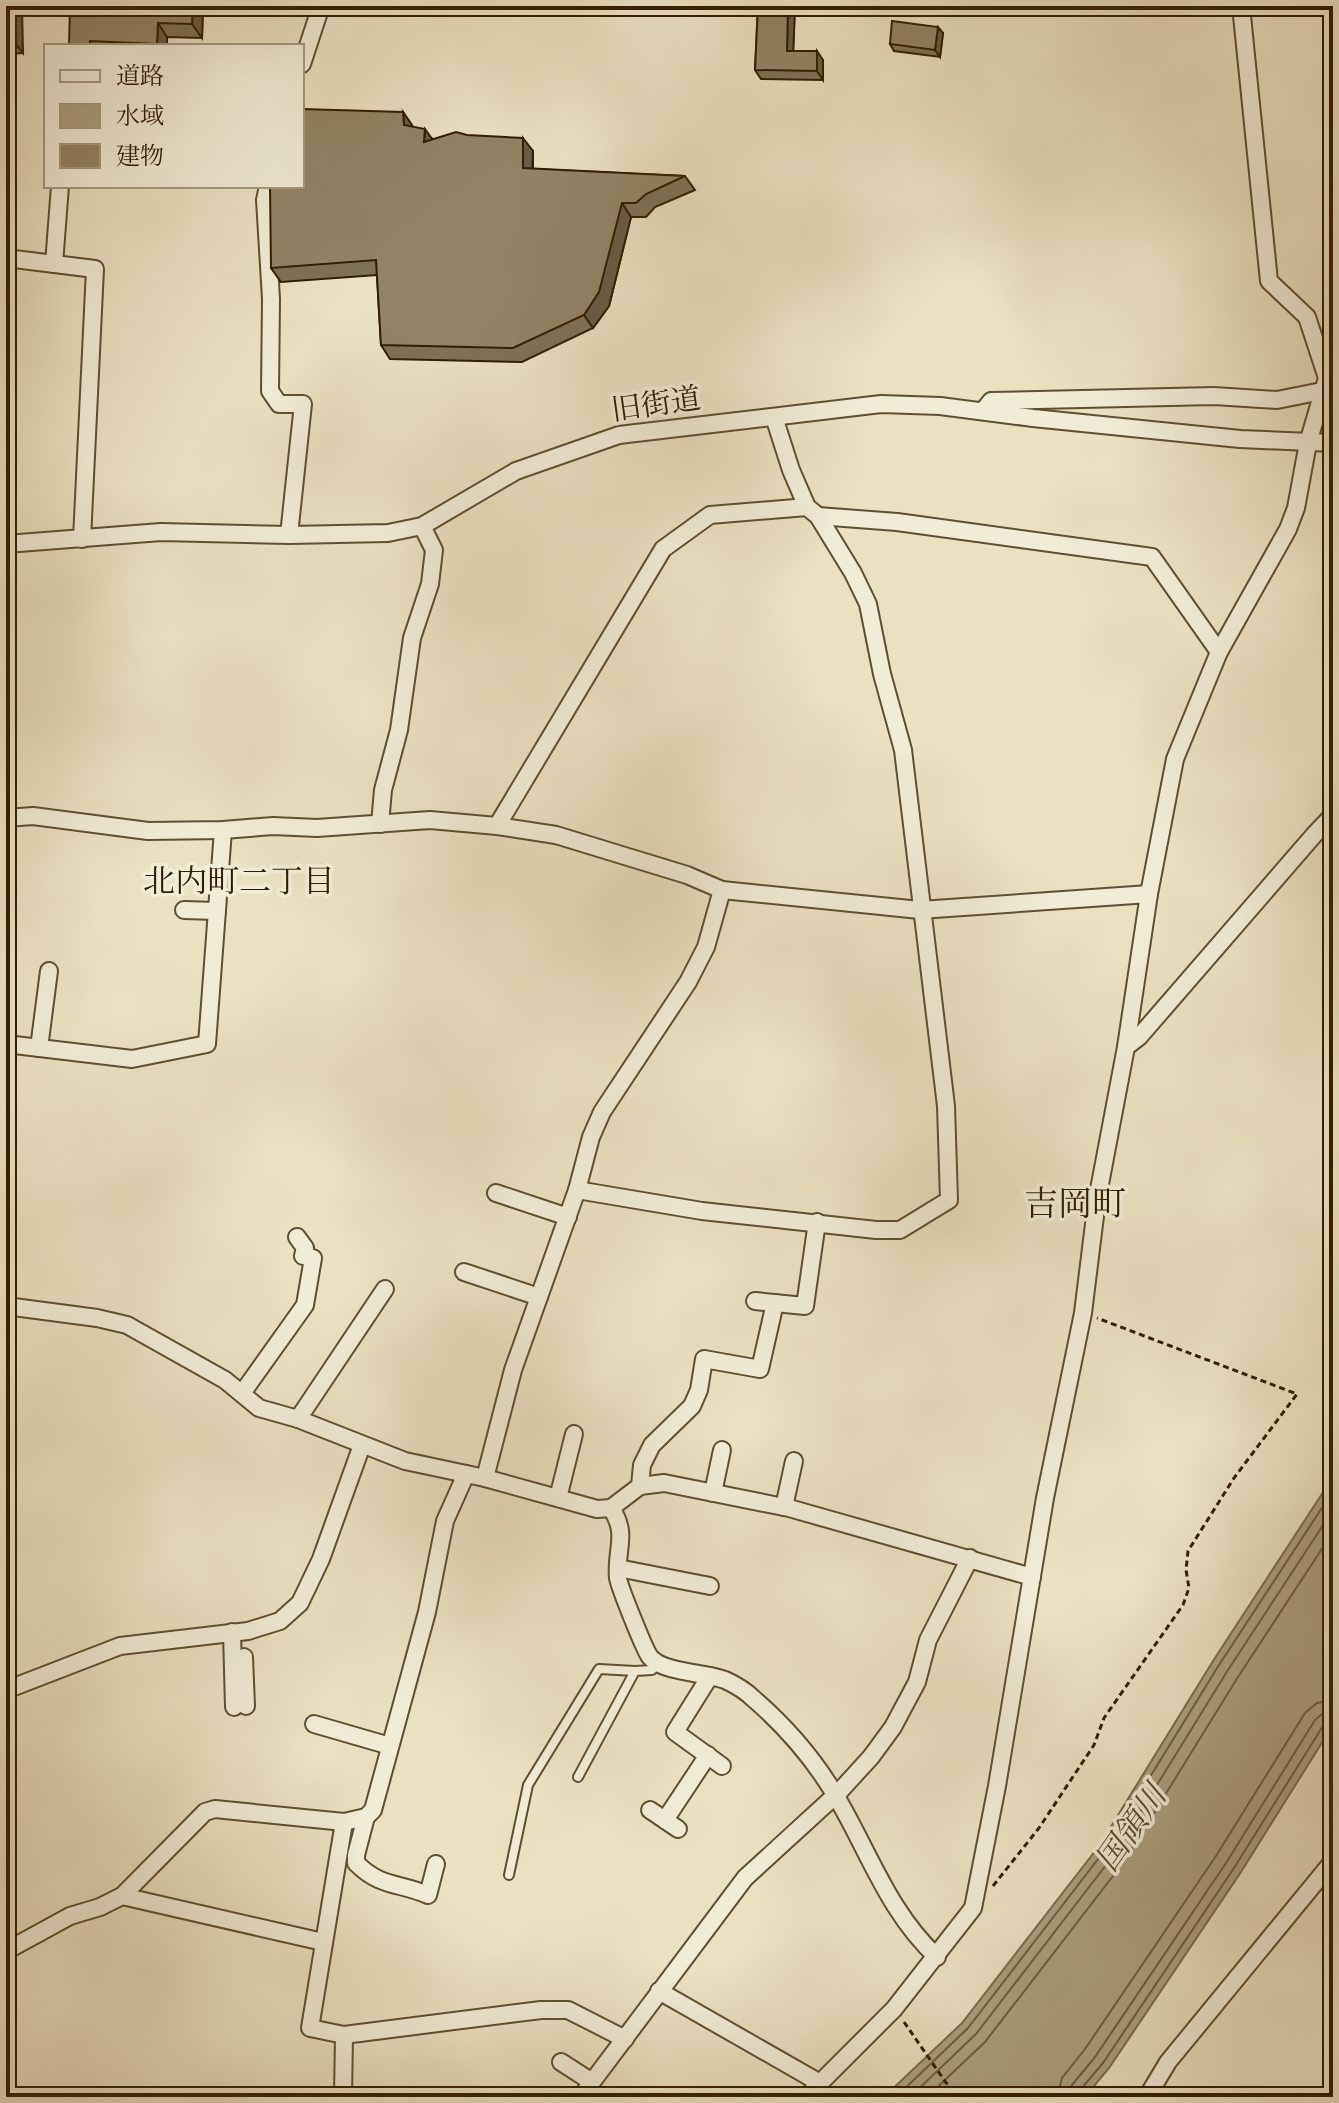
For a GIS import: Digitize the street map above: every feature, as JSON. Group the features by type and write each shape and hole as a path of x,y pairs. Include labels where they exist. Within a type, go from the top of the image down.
{"street":[{"path":"304,58 321,6"},
{"path":"806,2097 894,2009 973,1908 1045,1498 1083,1313 1097,1200 1175,759 1219,652 1288,529 1296,508 1308,443 1329,380 1307,317 1269,281 1241,6"},
{"path":"54,264 60,188"},
{"path":"268,188 265,200 271,299 270,391 279,404 303,404 289,535"},
{"path":"6,258 95,269 82,539"},
{"path":"983,411 991,401 1214,396 1277,400 1329,380"},
{"name":"旧街道","path":"6,544 161,532 289,535 388,533 422,526 516,471 619,435 881,404 940,406 1240,439 1333,443"},
{"path":"577,1190 702,1211 876,1230 900,1230 949,1200 946,1106 903,750 882,674 868,604 853,573 813,512 791,470 774,417"},
{"path":"497,826 663,549 710,515 813,512 1152,557 1219,652"},
{"path":"380,824 383,790 399,730 412,638 430,584 434,550 422,526"},
{"path":"1126,1047 1139,1037 1333,815"},
{"path":"6,818 33,816 148,831 273,826 317,828 430,820 497,826 556,835 687,875 722,890 920,910 1149,894"},
{"path":"6,1044 132,1059 207,1044 223,830"},
{"path":"485,1478 513,1370 568,1217 591,1137 602,1112 688,982 706,947 722,890"},
{"path":"184,910 217,911"},
{"path":"39,1048 49,971"},
{"path":"496,1193 568,1217"},
{"path":"755,1301 805,1306 817,1222"},
{"path":"243,1392 305,1305 313,1258 303,1256 305,1248 297,1237"},
{"path":"464,1272 539,1297"},
{"path":"298,1419 385,1289"},
{"path":"640,1486 642,1465 652,1445 692,1406 699,1390 704,1359 760,1369 775,1303"},
{"path":"6,1306 127,1325 243,1392 259,1408 298,1419 405,1461 485,1478 597,1509 611,1508 640,1486 664,1483 784,1507 1032,1577"},
{"path":"558,1498 574,1434"},
{"path":"6,1690 120,1646 237,1632 280,1621 300,1603 321,1559 362,1445"},
{"path":"713,1493 722,1450"},
{"path":"784,1507 794,1461"},
{"path":"436,1864 428,1895 393,1877 378,1882 356,1863 356,1855 366,1817 373,1810 427,1612 445,1521 466,1474"},
{"path":"611,1508 618,1518 622,1536 619,1590 636,1621 649,1655 659,1665 726,1680 754,1698 802,1750 836,1796 879,1882 918,1940 937,1957"},
{"path":"581,2097 745,1878 836,1796 893,1727 917,1682 928,1640 970,1558"},
{"path":"618,1568 710,1586"},
{"path":"237,1632 240,1706"},
{"path":"664,1820 715,1760 675,1732 710,1676"},
{"path":"314,1724 390,1746"},
{"path":"6,1951 70,1916 122,1896 205,1812 215,1809 344,1822 366,1817"},
{"path":"344,1822 310,2028 344,2035 541,2010 568,2010 625,2039"},
{"path":"1147,2097 1168,2062 1333,1861"},
{"path":"122,1896 323,1942"},
{"path":"659,1991 820,2083"},
{"path":"343,2097 344,2035"},
{"path":"561,2062 592,2082"}],"lane":[{"path":"509,1875 528,1785 599,1669 652,1670 659,1665"},
{"path":"578,1777 635,1671"}],"path":[{"path":"978,1890 987,1890 999,1882 1094,1745 1104,1718 1183,1605 1189,1588 1186,1570 1188,1551 1203,1524 1297,1394 1083,1313"},
{"path":"899,2015 956,2097"}],"water":[{"name":"国領川","path":"1333,1477 1333,1725 1241,1872 1109,2068 1085,2097 884,2097 962,2023 1099,1846 1213,1661"}],"building":[{"path":"6,6 15,6 15,43 6,43"},
{"path":"70,6 193,6 192,24 158,23 157,44 90,41 90,44 69,44"},
{"path":"758,6 788,6 787,51 817,51 817,71 755,70"},
{"path":"892,21 938,27 935,50 890,44"},
{"path":"304,109 403,112 404,125 425,129 424,142 456,132 523,138 523,168 685,176 646,194 636,203 622,203 599,292 584,315 513,348 381,345 376,260 271,268 270,188 304,188"}],"district":[{"name":"北内町二丁目","path":"239,881"},
{"name":"吉岡町","path":"1075,1203"}]}
